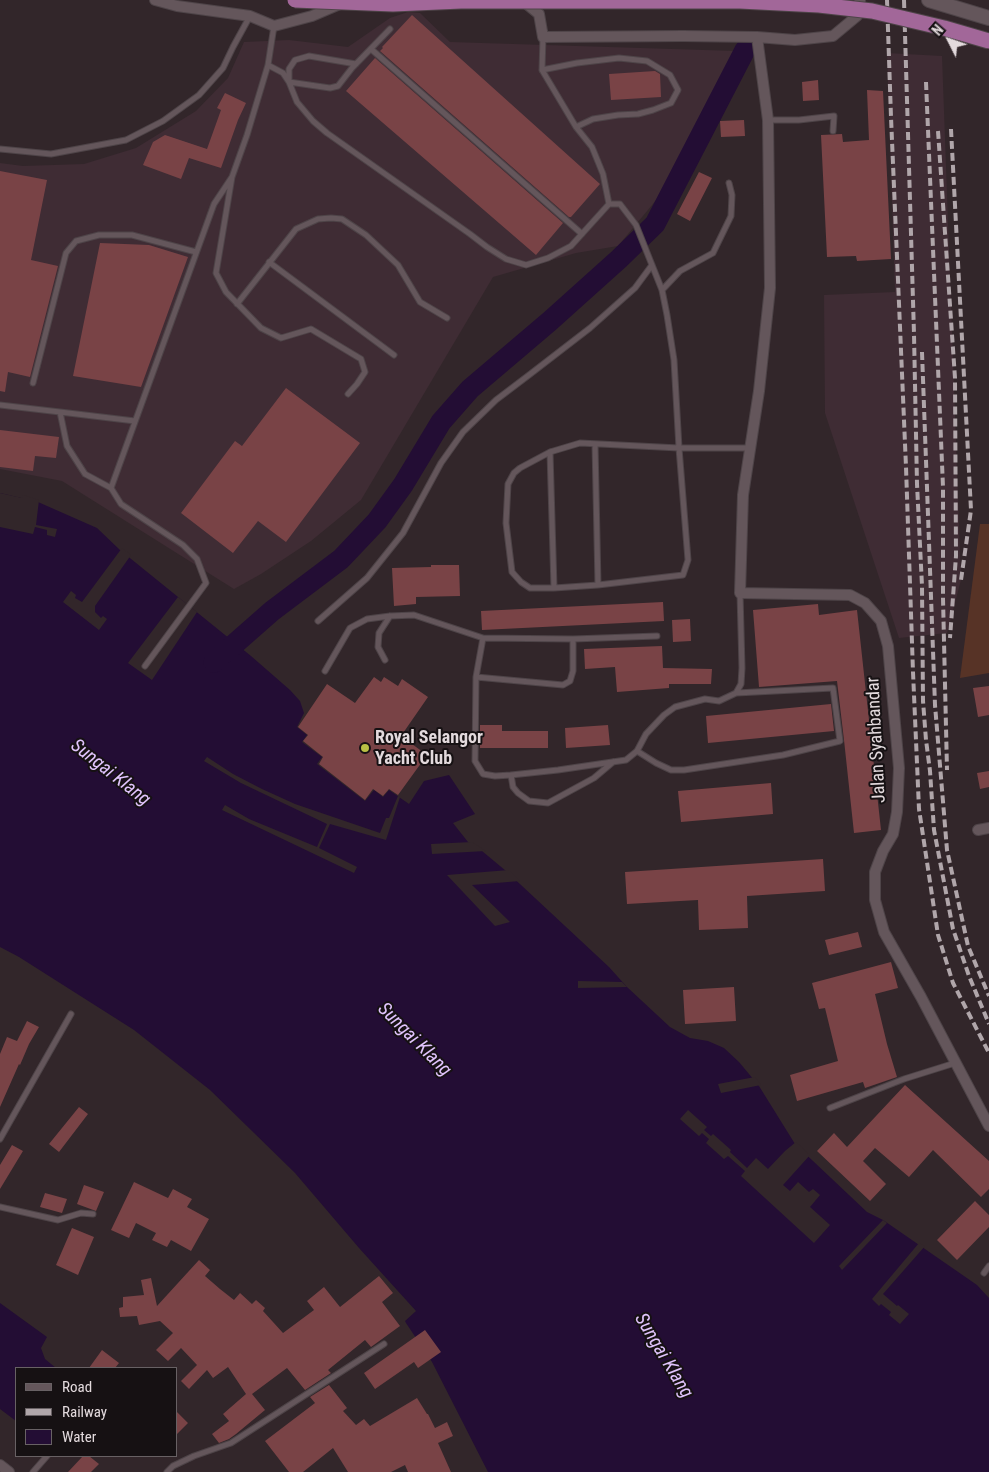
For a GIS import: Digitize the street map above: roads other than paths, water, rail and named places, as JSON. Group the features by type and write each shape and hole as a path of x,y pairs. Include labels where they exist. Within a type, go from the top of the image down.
{"main road":[{"path":"295,0 393,4 740,1 819,5 872,11 989,41"},
{"path":"929,0 989,18"}],"street":[{"path":"155,0 177,6 250,16 274,26 312,16 348,0"},
{"path":"522,0 539,14 543,37 683,36 795,40 833,36 858,16 860,0"},
{"path":"740,593 743,495 759,391 770,288 768,120 757,38"},
{"name":"Jalan Syahbandar","path":"740,593 850,595 865,603 881,622 888,646 899,768 897,812 893,834 874,872 875,900 884,932 921,997 989,1126"},
{"path":"978,830 989,828"},
{"path":"0,1465 9,1472"}],"lane":[{"path":"0,149 51,154 126,140 163,121 199,95 223,68 250,16"},
{"path":"274,26 268,65 232,177 216,273 226,292 260,328 281,338 312,329 361,359 365,372 348,394"},
{"path":"268,65 283,73 290,82 330,88 338,86 356,64 390,29"},
{"path":"543,37 542,70 576,127 592,148 604,174 609,204"},
{"path":"371,49 582,234"},
{"path":"356,64 309,56 295,60 289,69 290,82 297,102 327,133 487,247 506,259 526,266 548,258 571,246 609,204 620,204 636,225 662,290 674,360 679,448 688,560 683,575 598,586 554,588 530,588 521,582 512,572 506,523 508,484 514,473 520,468 550,452 580,443 679,448 750,448"},
{"path":"542,70 577,63 619,58 647,61 670,75 678,90 671,103 653,110 638,114 593,119 576,127"},
{"path":"768,120 799,120 834,116 833,131"},
{"path":"111,488 214,204 232,177"},
{"path":"662,290 680,271 714,253 731,216 732,195 729,183"},
{"path":"237,304 296,229 318,219 342,219 366,235 398,265 420,302 447,318"},
{"path":"34,383 66,253 76,241 100,235 132,235 196,252"},
{"path":"269,262 394,355"},
{"path":"318,621 366,578 403,534 441,463 463,432 496,400 590,328 635,288 652,266"},
{"path":"0,405 135,421"},
{"path":"60,412 67,446 85,474 111,488 121,504 183,545 198,560 206,583 145,666"},
{"path":"596,444 598,586"},
{"path":"550,452 554,588"},
{"path":"736,693 741,684 742,668 740,593"},
{"path":"325,671 350,628 366,619 390,616 414,615 483,638 573,639 657,636"},
{"path":"385,660 378,647 379,633 390,616"},
{"path":"483,638 476,677 476,761 483,774 495,776 558,770 626,760 637,751 646,734 664,715 675,707 705,699 720,701 736,693 833,688 840,740 783,755 684,770 671,770 637,751"},
{"path":"476,677 562,685 570,681 573,671 573,639"},
{"path":"511,775 513,788 518,794 529,801 548,803 594,778 613,762"},
{"path":"0,1139 72,1014"},
{"path":"830,1108 904,1079 956,1062"},
{"path":"0,1207 58,1220 81,1213 93,1214"},
{"path":"984,1273 989,1266"},
{"path":"167,1472 173,1466 194,1456 231,1443 384,1344"},
{"path":"33,1472 46,1457"}],"water":[{"name":"Sungai Klang","path":"0,493 38,502 97,528 120,550 251,656 300,701 304,713 297,727 307,735 302,742 322,757 317,764 365,801 374,790 383,797 389,790 409,804 424,781 449,775 475,814 453,823 468,842 506,871 670,1027 690,1038 708,1041 724,1048 739,1062 759,1086 795,1144 867,1212 883,1220 977,1285 989,1298 989,1472 488,1472 432,1362 405,1321 416,1311 295,1173 210,1090 134,1030 19,957 0,947"},
{"path":"0,1303 47,1337 41,1348 45,1359 55,1367 15,1367 15,1420 0,1409"}],"waterway":[{"path":"214,662 272,611 341,559 377,521 403,485 441,422 470,389 550,321 655,224 745,50"}],"railway":[{"path":"887,0 919,809 938,935 953,983 989,1053"},
{"path":"904,0 917,484 922,586 923,701 926,740 934,830 953,929 969,976 989,1024"},
{"path":"926,82 943,487 943,598 947,770"},
{"path":"951,129 971,510 961,580"},
{"path":"938,131 955,378 956,556 950,638"},
{"path":"922,352 935,705 947,850 968,946 989,996"}],"place":[{"name":"Royal Selangor Yacht Club","path":"365,748"}]}
